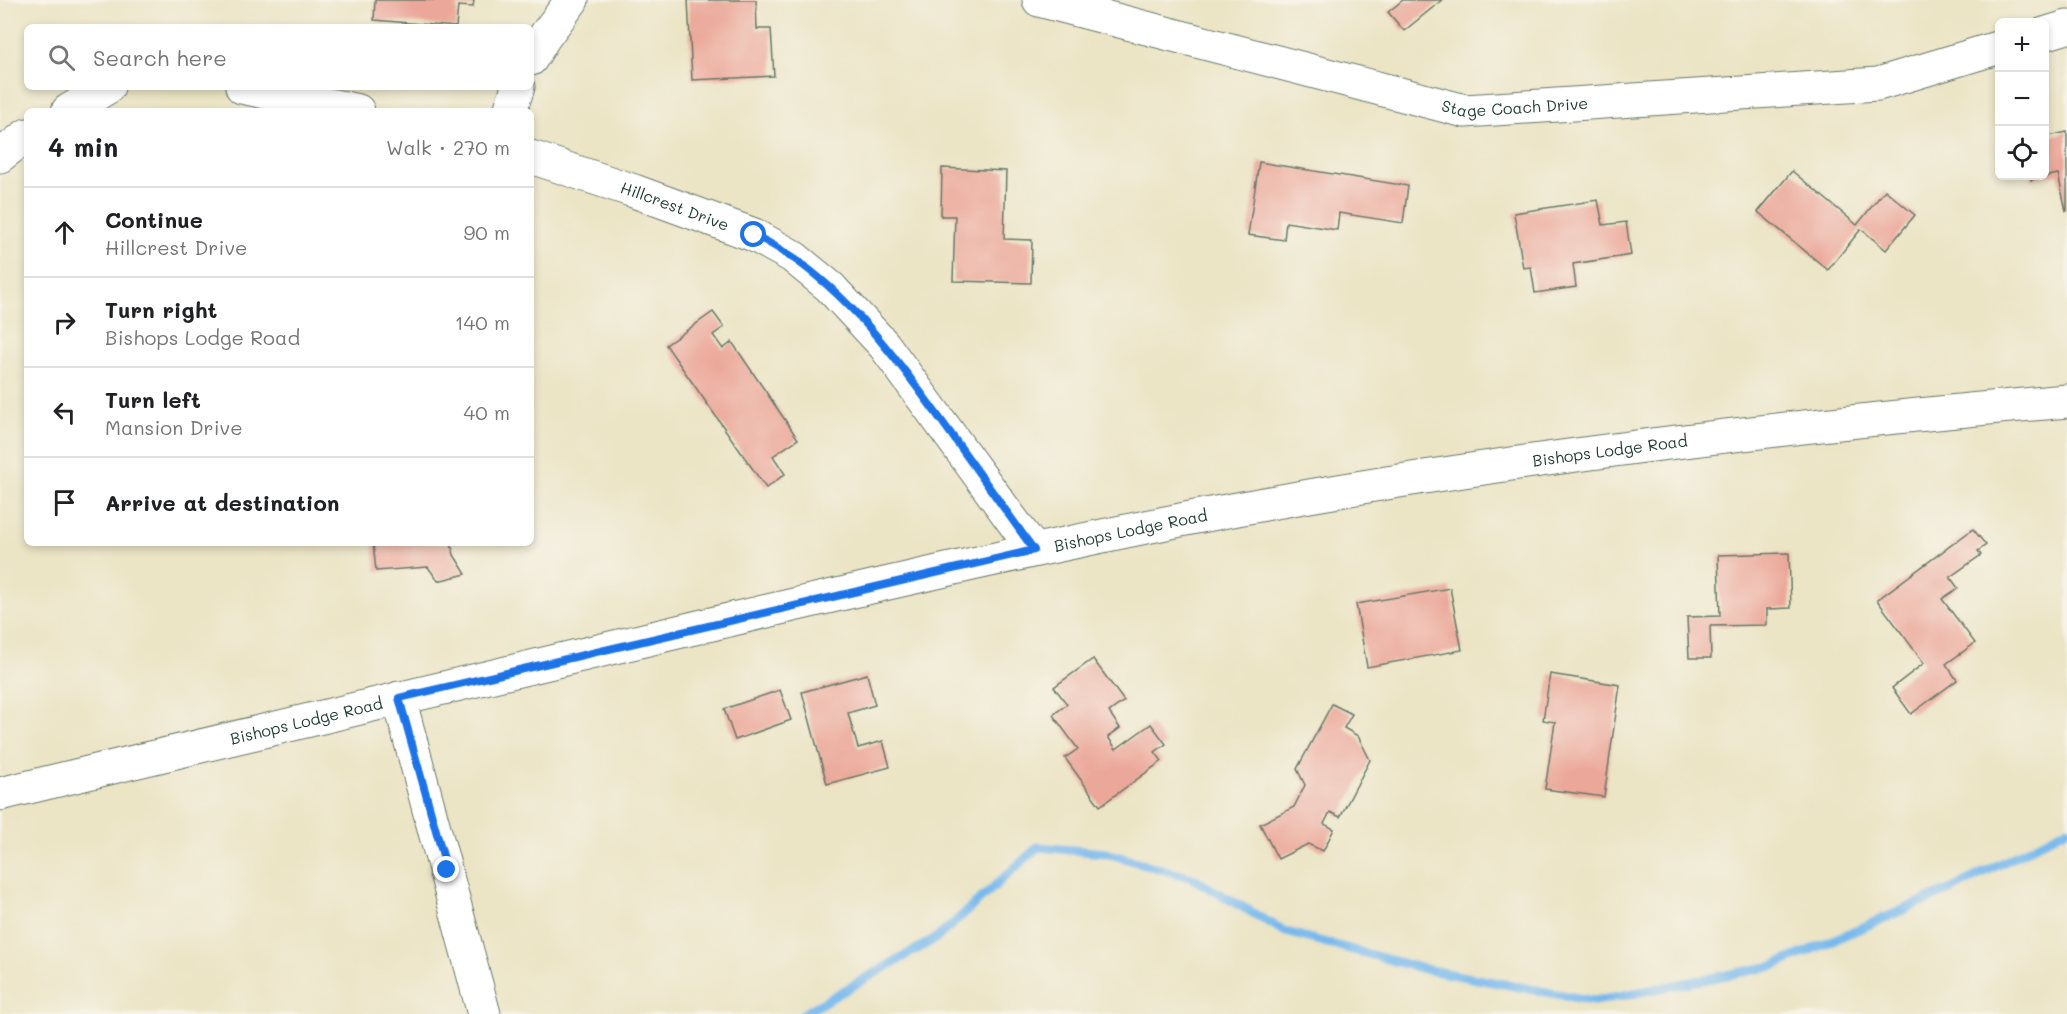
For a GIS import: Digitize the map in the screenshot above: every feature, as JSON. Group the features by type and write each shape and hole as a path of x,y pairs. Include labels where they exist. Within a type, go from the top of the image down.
{"street":[{"path":"534,54 572,0"},
{"name":"Stage Coach Drive","path":"1039,0 1465,111 1878,84 1995,49"},
{"path":"2049,32 2067,27"},
{"path":"73,108 103,90"},
{"path":"256,90 344,108"},
{"path":"511,108 517,90"},
{"path":"0,156 24,137"},
{"name":"Hillcrest Drive","path":"534,158 634,191 754,235 792,256 830,287 884,345 1034,550"},
{"name":"Bishops Lodge Road","path":"0,794 1034,550 1260,505 1402,480 1686,440 2067,401"},
{"path":"399,698 484,1014"}],"building":[{"path":"375,0 474,0 473,7 458,6 456,24 374,20"},
{"path":"688,0 756,0 757,29 771,29 774,76 692,80"},
{"path":"1403,0 1442,0 1404,31 1388,12"},
{"path":"2067,132 2067,211 2058,174 2049,176 2049,136"},
{"path":"1259,162 1408,186 1403,223 1339,213 1337,230 1286,222 1284,240 1248,235"},
{"path":"942,168 1006,171 1004,239 1032,240 1031,283 953,281 955,216 941,216"},
{"path":"1792,171 1857,225 1885,190 1915,215 1886,250 1861,229 1828,270 1758,212"},
{"path":"1598,200 1603,225 1626,222 1631,255 1573,264 1576,287 1535,293 1531,267 1523,268 1514,213"},
{"path":"713,312 724,327 713,335 723,349 732,342 798,439 773,456 785,474 766,488 666,345"},
{"path":"1973,529 1986,545 1978,551 1981,555 1950,577 1958,588 1942,599 1975,643 1946,664 1957,680 1911,714 1892,688 1924,663 1877,600"},
{"path":"373,546 452,546 454,555 466,574 438,581 428,567 376,571"},
{"path":"1789,553 1791,608 1767,609 1767,625 1710,626 1711,658 1689,658 1687,617 1720,616 1718,555"},
{"path":"1450,588 1462,650 1367,667 1356,604"},
{"path":"1093,659 1124,701 1109,712 1120,728 1108,737 1116,749 1151,724 1166,744 1155,752 1162,761 1100,806 1065,758 1078,749 1053,715 1067,704 1054,687"},
{"path":"867,674 875,705 848,713 858,748 883,741 890,767 827,784 802,692"},
{"path":"1550,674 1620,685 1604,797 1545,789 1555,722 1543,720"},
{"path":"780,690 791,720 735,740 724,709"},
{"path":"1332,704 1352,714 1344,728 1358,736 1370,760 1340,817 1330,812 1324,824 1334,829 1323,851 1308,844 1278,859 1260,824 1294,807 1305,785 1297,769"}],"waterway":[{"path":"803,1014 938,937 1038,847 1106,853 1192,878 1286,932 1424,969 1594,1001 1773,966 1954,888 2067,829"}],"route":[{"path":"447,870 399,698 1034,550 924,396 884,345 830,287 792,256 754,235"}]}
